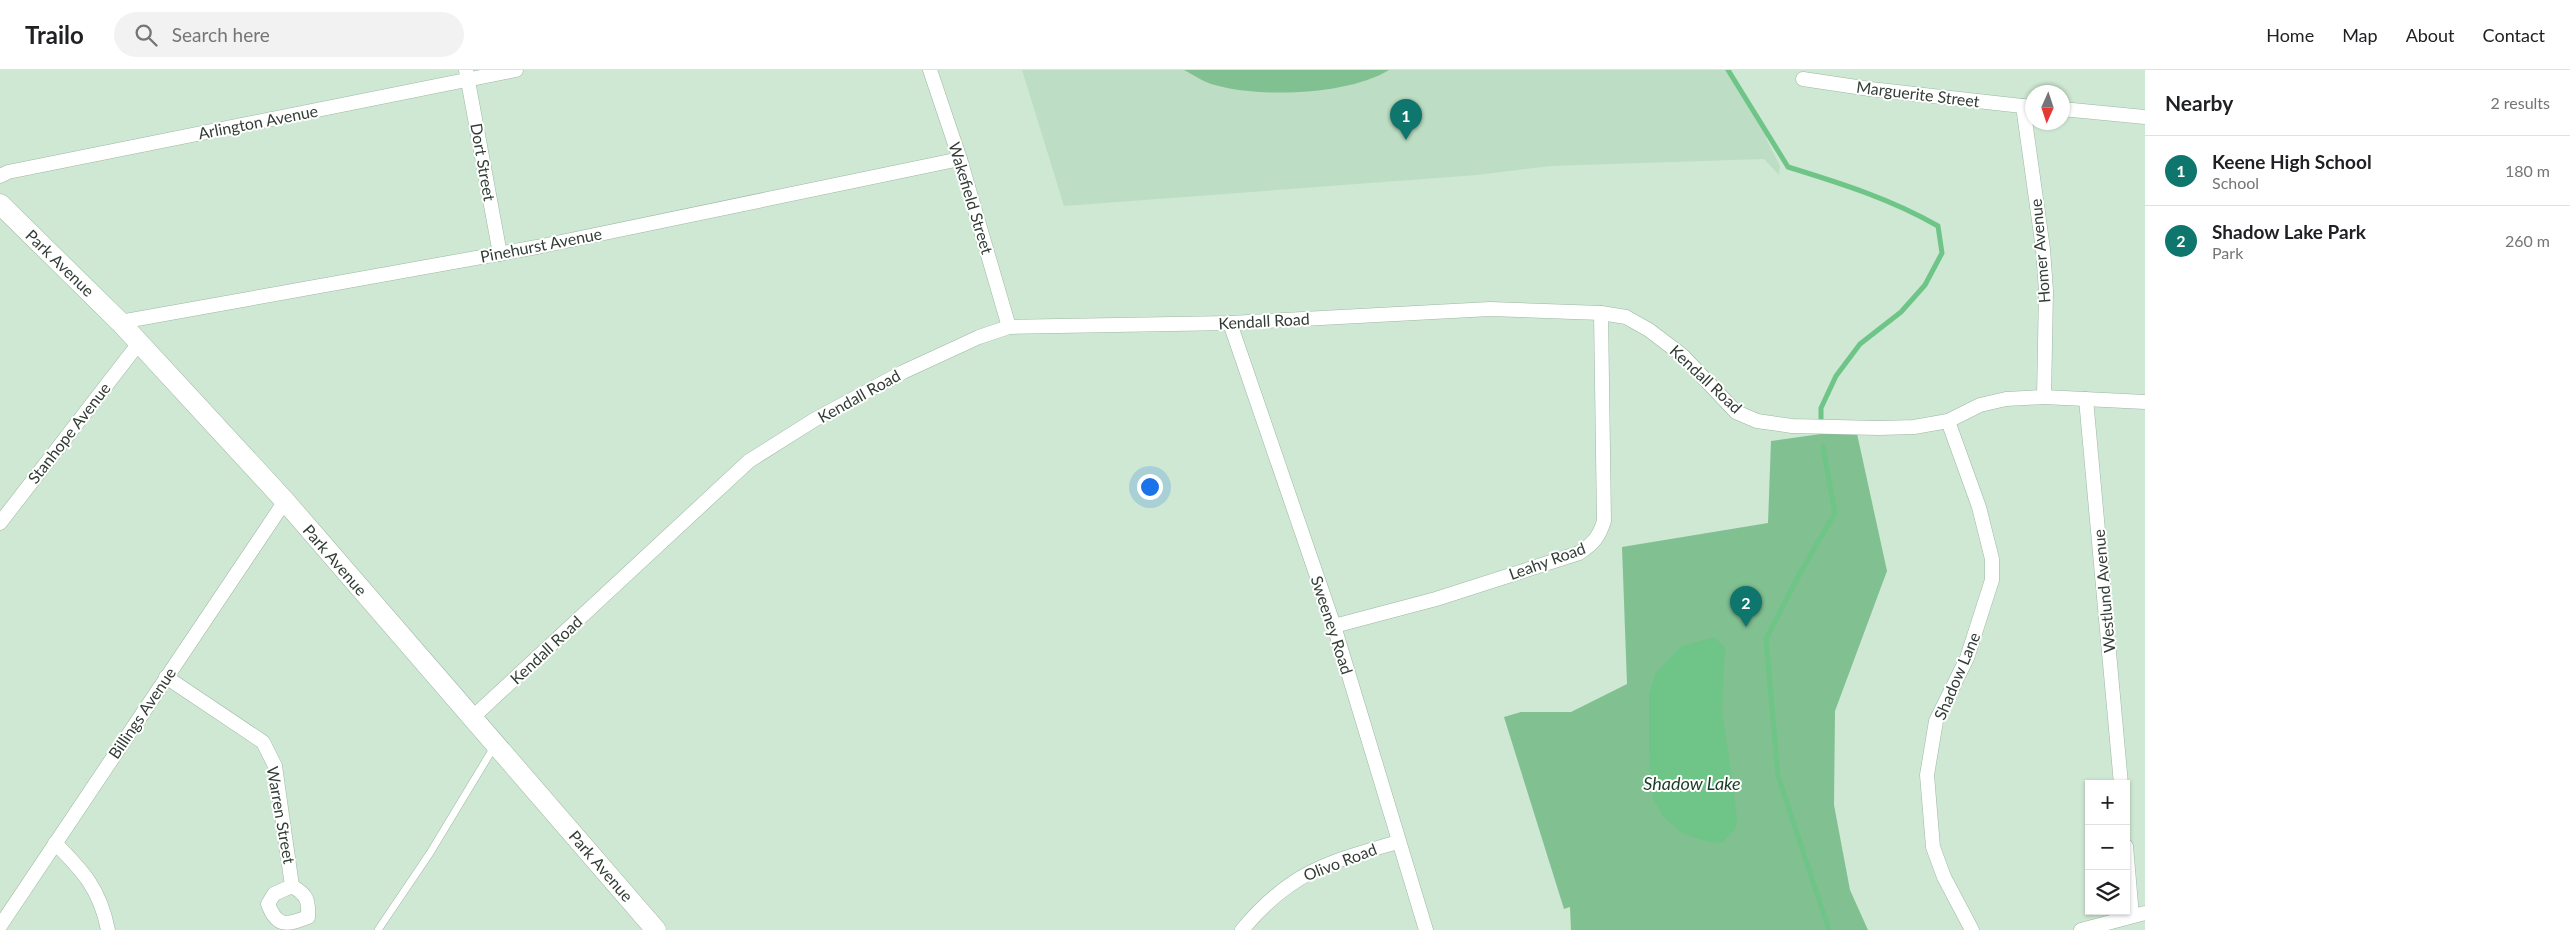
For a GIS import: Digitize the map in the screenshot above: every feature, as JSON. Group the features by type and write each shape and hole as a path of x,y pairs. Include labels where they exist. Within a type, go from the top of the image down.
{"street":[{"name":"Arlington Avenue","path":"0,176 8,172 467,75 516,70"},
{"name":"Wakefield Street","path":"930,70 960,159 1009,327"},
{"name":"Dort Street","path":"467,75 500,254"},
{"name":"Marguerite Street","path":"1803,79 1870,89 2025,106"},
{"path":"2070,110 2145,117"},
{"name":"Homer Avenue","path":"2031,130 2046,291 2044,397"},
{"name":"Pinehurst Avenue","path":"120,322 500,254 960,159"},
{"name":"Park Avenue","path":"0,204 120,322 285,501 656,930"},
{"name":"Kendall Road","path":"472,718 748,461 814,420 903,372 979,337 1009,327 1230,323 1490,309 1601,313 1626,317 1649,330 1682,355 1736,412 1757,421 1792,426 1914,427 1948,421 1980,405 2006,399 2044,397 2145,402"},
{"name":"Leahy Road","path":"1334,626 1455,592 1579,553 1592,545 1600,534 1604,521 1601,313"},
{"name":"Sweeney Road","path":"1230,323 1334,626 1426,930"},
{"name":"Stanhope Avenue","path":"0,523 139,343"},
{"name":"Westlund Avenue","path":"2086,399 2121,780"},
{"name":"Shadow Lane","path":"1948,421 1978,507 1992,558 1992,580 1967,658 1936,721 1927,775 1933,847 1944,877 1972,930"},
{"name":"Billings Avenue","path":"0,926 285,501"},
{"name":"Warren Street","path":"166,677 263,742 275,766 292,886"},
{"name":"Olivo Road","path":"1242,930 1273,896 1290,882 1316,868 1398,842"},
{"path":"55,843 85,873 98,894 108,930"},
{"path":"2080,930 2139,914 2130,867"}],"lane":[{"path":"378,930 430,853 495,744"}],"shaded area":[{"path":"1022,70 1725,70 1743,93 1766,132 1766,138 1780,166 1779,175 1764,159 1550,166 1477,175 1064,206"},
{"path":"1184,70 1389,70 1351,85 1304,92 1279,93 1256,92 1215,85 1203,81"},
{"path":"1856,429 1887,571 1835,711 1834,805 1850,890 1868,930 1571,930 1570,907 1564,909 1504,717 1521,712 1571,712 1627,684 1622,547 1768,523 1771,441"}],"water":[{"name":"Shadow Lake","path":"1714,637 1725,647 1722,709 1737,816 1736,828 1722,843 1708,842 1682,833 1664,817 1653,799 1649,756 1649,693 1656,673 1682,646"}],"waterway":[{"path":"1728,70 1788,167 1884,200 1938,226 1942,253 1925,285 1901,312 1860,344 1836,376 1821,408 1821,421"},
{"path":"1823,447 1835,513 1800,573 1766,639 1778,776 1829,930"}],"place":[{"name":"Keene High School","path":"1406,140"},
{"name":"Shadow Lake Park","path":"1746,627"}]}
